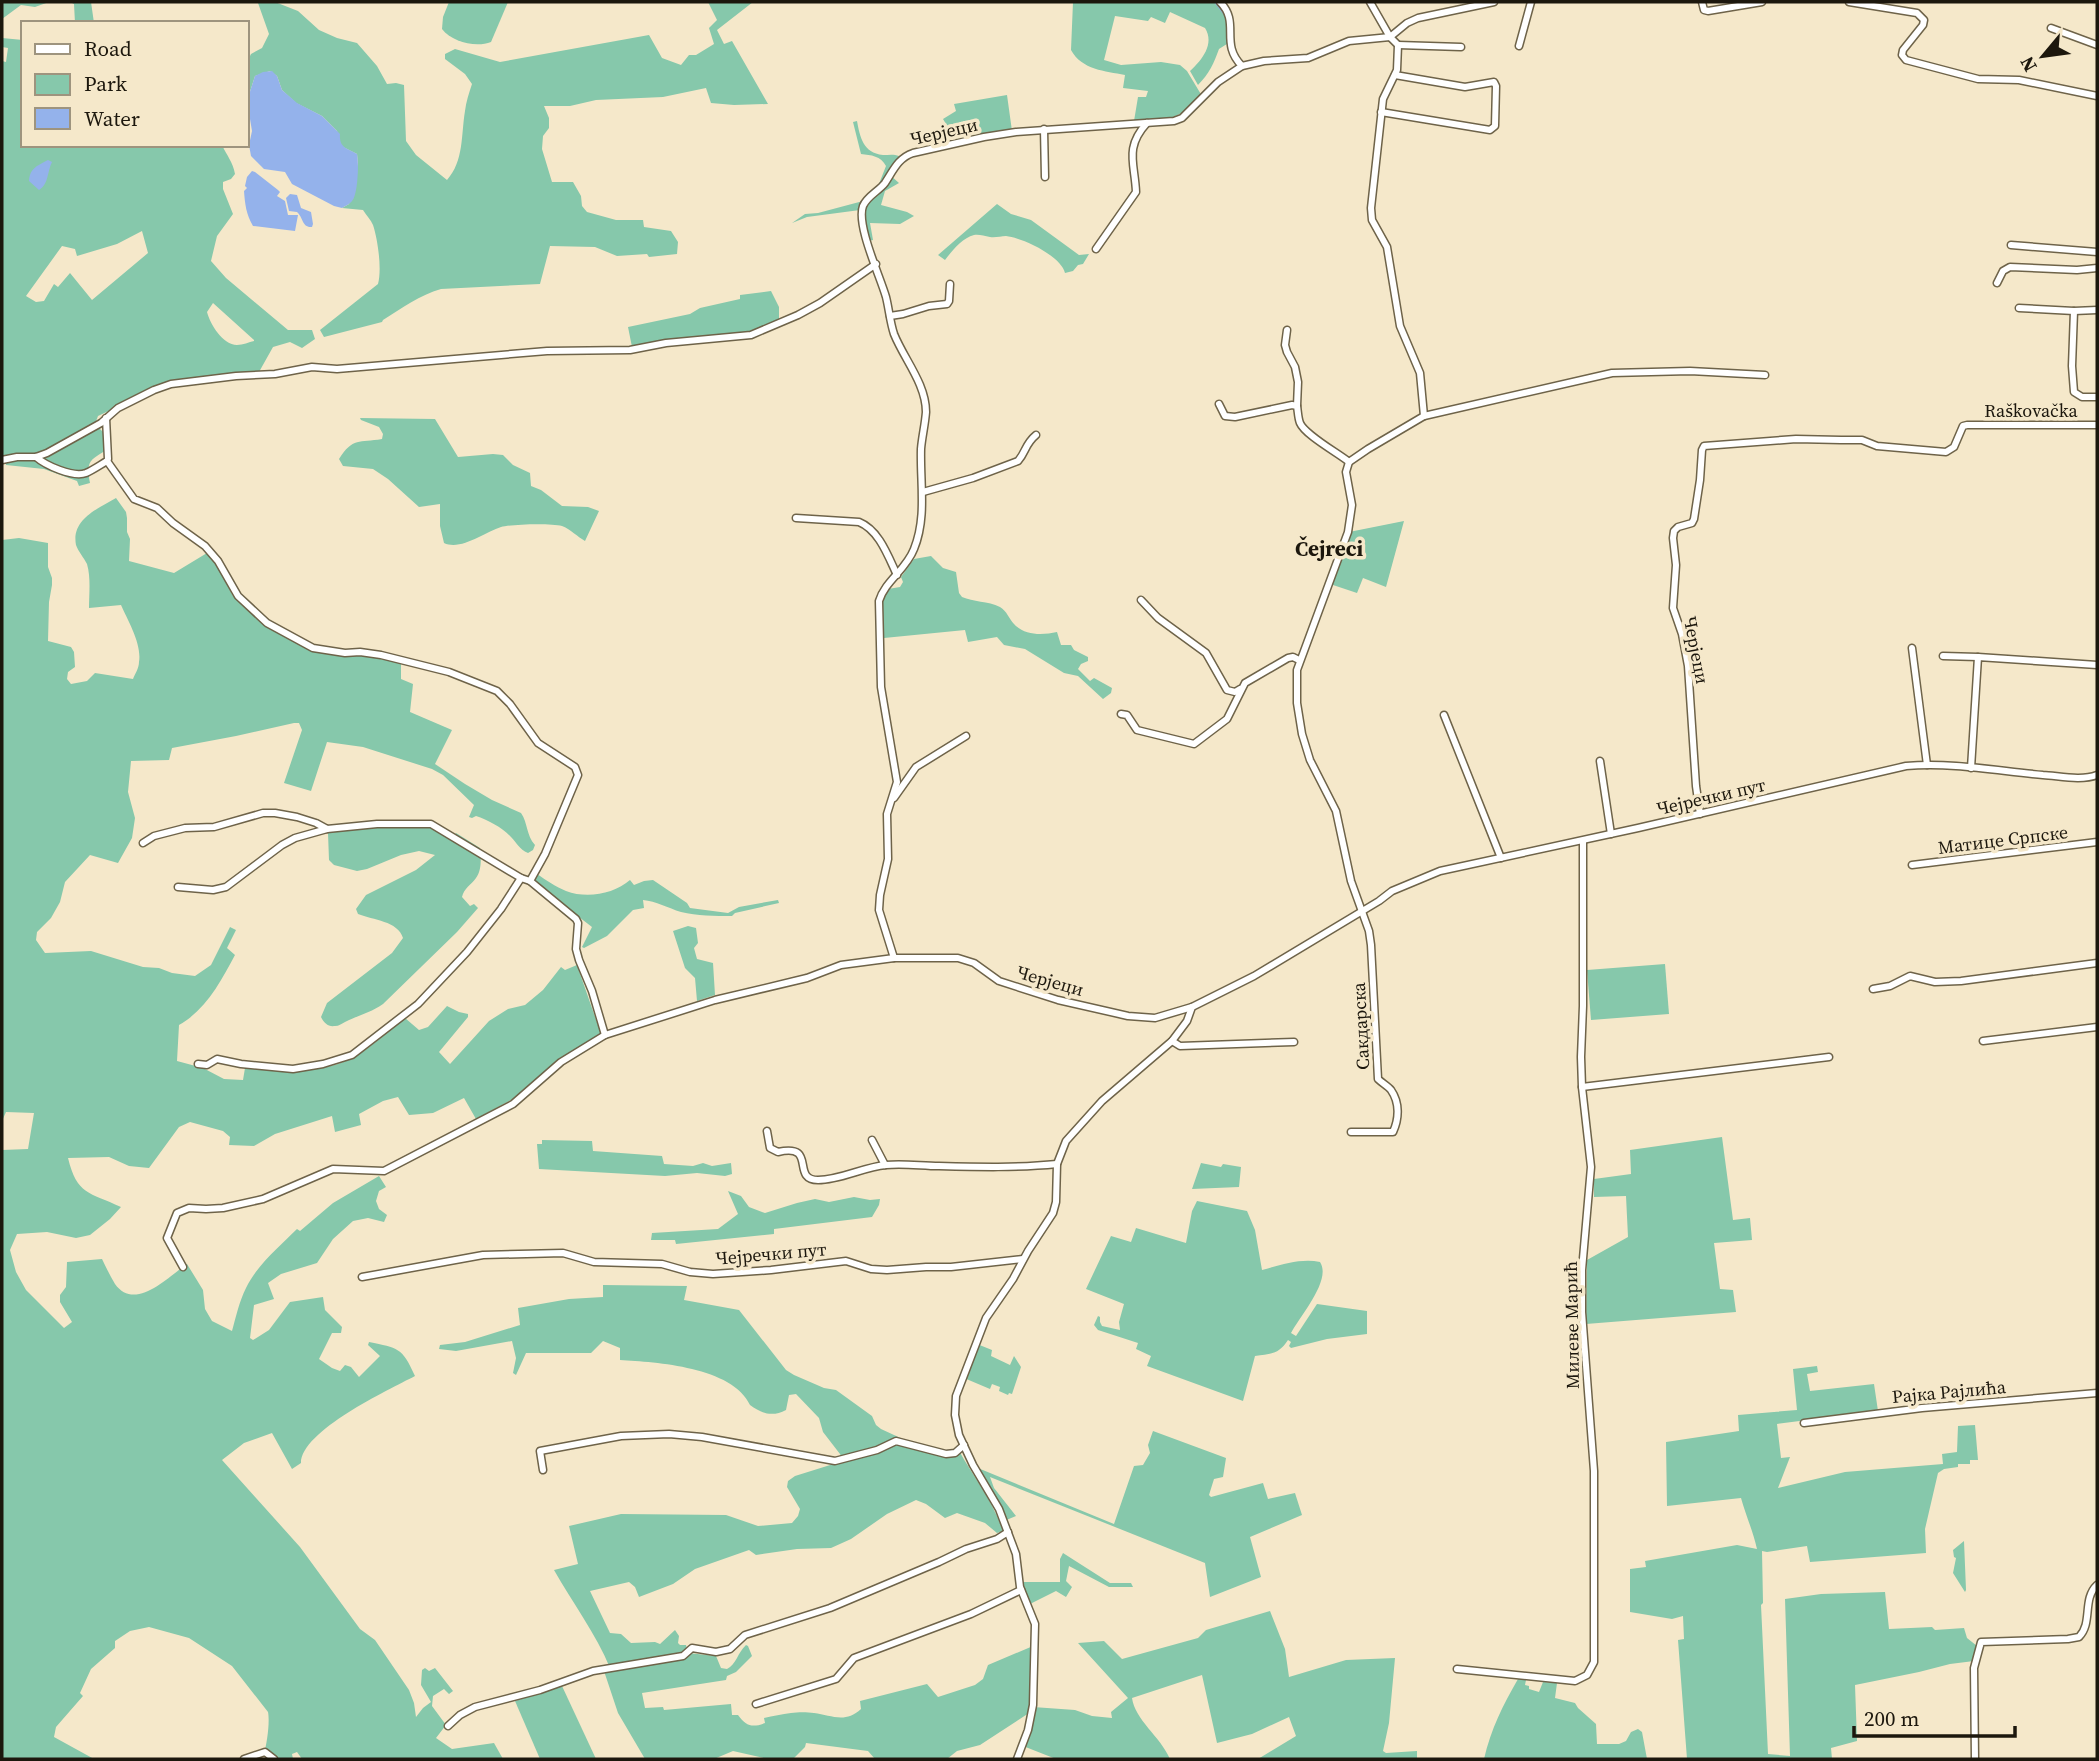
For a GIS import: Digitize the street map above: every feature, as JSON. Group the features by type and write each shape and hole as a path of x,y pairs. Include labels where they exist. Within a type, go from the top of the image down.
{"street":[{"path":"1220,2 1229,12 1230,42 1237,61 1242,66 1264,61 1308,58 1349,41 1390,37 1418,18 1494,2"},
{"path":"1370,2 1390,37 1398,45 1461,47"},
{"path":"1519,46 1531,2"},
{"path":"1702,2 1704,10 1708,11 1762,2"},
{"path":"1849,2 1922,16 1923,25 1903,50 1902,55 1906,60 1978,79 2019,80 2097,96"},
{"path":"2051,29 2097,45"},
{"path":"1398,45 1395,75 1383,99 1371,208 1372,220 1387,247 1400,326 1420,373 1424,416"},
{"name":"Черјеци","path":"1192,1007 1155,1018 1128,1016 1058,1000 999,981 964,959 894,958 879,910 888,859 887,821 896,775 881,687 879,601 883,590 909,559 917,540 923,492 921,456 925,415 924,398 894,332 876,264 864,231 863,207 866,200 882,186 904,157 913,153 984,137 1044,129 1167,122 1182,118 1217,82 1242,66"},
{"path":"1381,112 1490,130 1494,126 1494,82 1465,87 1395,75"},
{"path":"1096,250 1136,192 1132,149 1136,136 1147,123"},
{"path":"1044,129 1045,177"},
{"path":"2011,245 2097,253"},
{"path":"2,460 36,457 98,425 118,408 154,390 184,382 275,374 312,367 337,369 547,351 630,350 666,343 751,335 799,315 876,264"},
{"path":"1997,283 2003,271 2010,267 2077,270 2097,268"},
{"path":"890,316 947,304 950,284"},
{"path":"2019,308 2097,310"},
{"path":"2074,311 2074,392 2082,397 2097,397"},
{"path":"1287,330 1285,345 1298,382 1297,406 1300,423 1305,432 1349,462"},
{"path":"1360,912 1336,811 1310,760 1301,734 1297,703 1299,660 1348,532 1352,505 1346,472 1349,462 1424,416 1612,373 1690,371 1765,375"},
{"path":"1219,404 1225,416 1235,417 1297,406"},
{"path":"106,418 107,461 134,499 157,508 205,546 218,561 238,596 267,623 313,648 382,655 449,672 498,691 538,743 575,767 578,775 575,783 545,854 530,881"},
{"path":"98,425 106,432"},
{"name":"Raškovačka","path":"1896,447 1946,452 1954,447 1960,431 1967,425 2097,425"},
{"path":"923,492 973,478 1018,461 1026,445 1036,435"},
{"name":"Черјеци","path":"1700,814 1688,666 1674,608 1676,565 1673,537 1678,527 1692,523 1694,519 1702,450 1708,444 1796,439 1863,440 1877,446 1896,447"},
{"path":"36,457 48,466 81,474 107,461"},
{"path":"796,518 859,522 867,525 897,575"},
{"path":"1141,600 1158,618 1206,653 1227,690 1235,692 1280,661 1293,657 1299,660"},
{"path":"1912,648 1927,765"},
{"path":"1943,656 2097,665"},
{"path":"1971,768 1978,657"},
{"path":"1121,715 1127,715 1137,730 1194,744 1227,719 1242,688"},
{"path":"1444,715 1501,858"},
{"path":"889,806 916,767 966,736"},
{"path":"1600,761 1611,835"},
{"name":"Чејречки пут","path":"1192,1007 1254,976 1392,891 1430,874 1611,835 1892,768 1927,765 2068,777 2097,775"},
{"path":"143,843 154,836 185,828 214,827 263,813 297,817 327,830"},
{"path":"178,887 213,890 226,887 282,845 295,838 327,830 377,824 431,824 530,881 576,919 576,949 605,1034"},
{"name":"Милеве Мaрић","path":"1457,1669 1575,1681 1587,1675 1594,1662 1594,1478 1582,1312 1582,1270 1591,1167 1582,1087 1583,841"},
{"name":"Матице Српске","path":"1912,865 2097,842"},
{"path":"198,1064 207,1065 218,1059 293,1069 352,1055 418,1004 467,952 501,909 521,878"},
{"name":"Сакдарска","path":"1351,1132 1393,1132 1398,1117 1397,1102 1391,1090 1378,1079 1371,945 1360,912"},
{"path":"183,1267 167,1238 177,1213 189,1208 206,1209 263,1199 333,1169 384,1171 513,1104 561,1062 605,1034 715,1000 807,978 833,967 894,958"},
{"path":"1873,989 1890,986 1910,976 1935,982 2097,963"},
{"path":"1017,1759 1031,1717 1035,1624 1018,1581 1016,1554 999,1509 972,1465 964,1445 955,1415 958,1389 986,1318 1053,1213 1057,1164 1063,1147 1101,1101 1172,1041 1187,1021 1192,1007"},
{"path":"1983,1041 2097,1027"},
{"path":"1172,1041 1180,1046 1294,1042"},
{"path":"1582,1087 1829,1058"},
{"path":"766,1131 770,1148 778,1152 791,1149 796,1151 801,1157 806,1175 812,1179 829,1179 885,1165 1027,1167 1057,1164"},
{"path":"872,1140 885,1165"},
{"name":"Чејречки пут","path":"362,1277 483,1255 563,1253 594,1262 662,1264 690,1272 713,1274 846,1261 871,1269 887,1270 951,1267 1023,1259"},
{"name":"Рајка Рајлића","path":"1804,1423 1922,1408 2097,1393"},
{"path":"542,1470 540,1451 642,1434 702,1437 835,1461 877,1450 893,1441 946,1454 955,1453 964,1445"},
{"path":"448,1726 475,1707 540,1690 593,1671 683,1656 692,1648 716,1652 730,1649 745,1635 830,1608 966,1549 997,1539 1008,1532"},
{"path":"1975,1759 1974,1668 1981,1642 2079,1637 2085,1629 2090,1595 2097,1585"},
{"path":"757,1704 836,1679 854,1658 971,1614 1021,1590"},
{"path":"244,1759 263,1752 267,1752 274,1759"}],"green space":[{"path":"2,2 49,2 35,7 21,5 2,19"},
{"path":"70,2 91,2 94,21 75,21 74,4"},
{"path":"275,2 298,11 319,30 357,43 377,66 387,84 404,85 406,141 416,155 447,180 459,156 465,108 472,84 465,74 445,59 445,54 455,49 500,62 649,35 662,58 681,65 689,55 696,55 714,44 709,28 717,20 708,2 753,2 717,30 724,44 732,41 768,104 711,103 706,88 663,97 544,106 549,118 549,128 543,136 542,149 552,182 573,182 587,212 616,220 643,220 644,227 671,231 678,242 677,254 617,256 595,247 550,246 540,284 441,289 411,302 382,322 324,337 320,330 378,284 376,239 372,223 363,210 342,208 349,204 358,163 357,154 340,144 337,131 322,116 296,103 282,90 277,76 270,71 255,76 248,98 248,60 251,54 262,48 269,34 258,3"},
{"path":"449,2 508,2 491,42 472,44 446,34 442,29"},
{"path":"1073,2 1222,2 1230,16 1230,42 1219,49 1211,68 1198,85 1190,71 1203,57 1208,46 1205,28 1170,12 1165,23 1151,17 1148,21 1115,16 1104,60 1121,65 1161,62 1180,65 1187,71 1202,96 1185,111 1171,118 1134,121 1138,97 1146,97 1148,91 1123,88 1125,75 1088,66 1076,57 1071,50"},
{"path":"2,38 21,40 21,147 223,147 235,174 223,182 233,214 217,236 211,261 226,278 288,330 312,330 315,339 302,348 290,342 273,347 259,372 172,381 98,416 95,424 103,432 107,450 90,462 90,483 79,486 77,481 44,469 6,465 2,457 2,61 6,62 8,48 2,47","holes":["142,231 148,253 92,300 70,273 58,287 54,284 44,301 36,302 26,296 62,246 75,249 77,256 117,244","213,303 254,340 237,345 222,338 207,312"]},
{"path":"1007,95 1012,131 943,144 942,137 952,134 943,119 956,111 954,104"},
{"path":"857,121 861,138 867,148 876,154 899,156 877,189 886,166 879,158 861,154 853,122"},
{"path":"891,176 899,183 885,191 881,205 914,216 900,224 870,223 873,240 869,241 865,219 868,205"},
{"path":"863,201 860,210 807,217 792,223 805,214"},
{"path":"997,204 1011,214 1031,220 1079,255 1089,254 1083,264 1065,273 1049,254 1022,240 1006,236 974,235 961,242 945,260 938,255"},
{"path":"771,291 779,307 779,319 749,333 632,347 628,327 690,314 700,308 740,299 740,295"},
{"path":"360,418 435,419 458,457 503,455 513,465 530,473 531,486 562,506 588,507 599,511 585,541 562,526 531,524 501,527 458,545 444,543 440,526 440,504 419,507 373,469 343,466 339,459 348,447 362,441 382,439 383,434 379,427"},
{"path":"116,498 126,512 130,539 129,561 174,573 207,553 233,596 267,627 315,651 346,657 360,655 401,663 401,679 413,684 410,712 452,730 435,764 492,800 521,813 535,845 528,853 495,825 476,816 469,817 474,805 443,775 363,747 327,742 311,791 284,783 302,730 299,723 172,748 169,760 131,761 128,792 135,818 132,838 118,863 90,855 65,882 60,902 51,918 37,932 36,940 45,953 91,951 143,967 195,976 211,965 230,927 236,930 227,948 235,955 218,985 205,1003 179,1025 177,1061 203,1068 224,1079 243,1080 245,1068 299,1070 339,1063 366,1050 405,1018 419,1030 428,1027 447,1006 468,1014 439,1052 450,1064 489,1021 508,1009 525,1005 543,990 561,967 565,970 577,965 601,1034 565,1056 522,1094 476,1119 464,1098 433,1113 409,1115 398,1097 383,1101 359,1114 361,1125 335,1132 332,1116 275,1134 254,1146 229,1145 230,1137 223,1131 190,1122 179,1127 149,1168 129,1166 109,1157 68,1158 80,1186 121,1207 90,1235 76,1238 47,1232 17,1234 10,1250 16,1272 26,1290 64,1328 72,1322 60,1302 60,1295 66,1287 67,1262 102,1259 115,1284 123,1292 132,1295 151,1289 187,1264 203,1290 205,1309 212,1321 232,1331 246,1288 269,1257 297,1229 300,1231 333,1203 379,1176 386,1187 379,1191 376,1201 379,1209 387,1215 384,1222 368,1218 353,1221 333,1239 317,1263 281,1274 268,1283 274,1299 254,1305 250,1338 253,1340 269,1330 290,1302 323,1297 325,1310 342,1327 341,1333 332,1333 319,1359 340,1371 345,1365 351,1367 359,1377 380,1356 368,1345 369,1342 398,1350 415,1376 367,1401 330,1425 305,1451 301,1463 292,1469 272,1433 244,1443 222,1460 300,1547 360,1629 375,1640 409,1690 416,1717 431,1702 421,1685 422,1670 435,1668 453,1691 449,1694 444,1689 433,1696 432,1706 446,1725 436,1738 452,1749 494,1743 503,1759 302,1759 297,1752 292,1754 293,1759 271,1759 264,1754 268,1712 232,1666 189,1638 149,1627 130,1631 115,1641 115,1648 91,1669 80,1693 83,1696 56,1727 54,1737 94,1759 2,1759 2,1150 28,1149 34,1113 6,1112 2,1121 2,540 19,538 48,543 48,567 52,585 48,641 71,647 74,652 75,667 68,672 67,679 71,684 87,681 95,673 133,679 139,655 134,633 121,605 89,608 87,564 76,545 78,528 82,521"},
{"path":"1404,521 1386,587 1363,578 1357,593 1330,584 1349,532"},
{"path":"931,556 943,568 956,572 962,597 1000,607 1023,631 1040,634 1057,632 1061,645 1071,645 1074,650 1088,657 1088,661 1078,669 1090,681 1094,678 1112,688 1111,693 1103,699 1078,676 1064,673 1025,649 1004,645 997,637 968,642 965,630 884,638 881,606 888,589 900,587 903,582 901,577 914,559"},
{"path":"377,826 434,828 452,838 456,833 480,848 479,871 462,897 470,906 474,904 478,908 383,1004 339,1025 330,1026 321,1017 327,1003 392,953 403,938 396,928 358,914 356,909 366,895 416,870 435,855 419,851 357,871 334,865 329,860 328,833"},
{"path":"537,874 562,889 583,895 608,892 630,880 634,885 653,880 687,903 690,908 728,913 739,907 778,900 779,903 732,916 719,916 681,912 643,900 644,908 633,910 607,936 584,948 582,947 592,927 532,881"},
{"path":"688,926 696,928 698,943 694,948 697,959 713,963 715,995 697,1001 695,978 685,968 673,931"},
{"path":"1665,964 1669,1014 1591,1020 1587,970"},
{"path":"1722,1137 1733,1220 1750,1218 1752,1240 1714,1243 1720,1289 1733,1290 1736,1312 1586,1324 1587,1260 1628,1237 1626,1196 1594,1197 1594,1179 1631,1174 1630,1150"},
{"path":"542,1140 592,1141 593,1151 662,1156 664,1164 693,1166 703,1163 712,1166 731,1163 732,1174 665,1176 539,1169 537,1144 542,1144"},
{"path":"1201,1163 1241,1167 1239,1187 1192,1189"},
{"path":"728,1191 741,1196 749,1207 765,1213 815,1199 829,1202 854,1197 880,1199 872,1217 774,1229 774,1234 676,1244 675,1240 651,1240 652,1233 718,1229 738,1214"},
{"path":"1197,1201 1247,1211 1255,1230 1262,1270 1298,1261 1320,1262 1323,1270 1318,1288 1291,1333 1296,1336 1317,1304 1367,1311 1367,1334 1327,1339 1291,1348 1291,1342 1288,1340 1278,1351 1255,1356 1243,1401 1147,1366 1151,1356 1136,1349 1138,1343 1098,1330 1094,1325 1098,1316 1102,1326 1120,1330 1119,1322 1124,1304 1086,1289 1111,1236 1131,1242 1136,1228 1186,1243 1192,1211"},
{"path":"603,1285 687,1286 684,1300 739,1310 786,1370 824,1388 836,1390 872,1416 881,1429 907,1441 950,1452 958,1449 999,1519 1003,1531 997,1533 985,1523 957,1513 945,1518 916,1500 831,1548 797,1549 756,1555 749,1550 695,1569 673,1584 639,1597 635,1587 629,1582 590,1591 610,1633 621,1634 631,1643 660,1644 675,1630 679,1636 678,1643 686,1645 688,1653 716,1656 721,1668 727,1669 733,1665 743,1648 748,1646 752,1656 736,1672 727,1676 726,1680 642,1693 645,1708 663,1707 664,1710 731,1704 732,1715 738,1715 753,1726 765,1723 764,1718 794,1713 844,1717 861,1709 860,1701 927,1684 938,1697 975,1685 983,1679 988,1665 1033,1646 1029,1713 980,1745 957,1751 947,1759 875,1759 868,1751 806,1743 793,1759 768,1759 733,1751 714,1759 645,1759 618,1713 604,1671 610,1668 604,1655 554,1570 578,1564 569,1526 621,1514 726,1515 758,1526 792,1523 800,1509 787,1487 788,1481 795,1476 843,1461 823,1432 819,1418 796,1394 789,1395 786,1410 772,1414 759,1411 728,1382 692,1369 620,1360 620,1348 603,1341 591,1353 526,1353 516,1375 513,1373 516,1358 512,1341 456,1351 439,1349 440,1345 465,1342 520,1325 518,1308 569,1299 603,1297"},
{"path":"977,1344 992,1350 991,1356 1010,1365 1014,1356 1021,1367 1012,1394 999,1391 1000,1387 992,1384 990,1389 964,1378"},
{"path":"1817,1366 1818,1372 1807,1374 1810,1391 1874,1384 1878,1411 1777,1424 1781,1458 1790,1457 1778,1488 1845,1472 1943,1464 1942,1454 1957,1452 1958,1426 1975,1425 1978,1460 1970,1460 1970,1464 1958,1464 1958,1467 1944,1469 1938,1473 1925,1529 1926,1553 1810,1562 1807,1546 1762,1551 1761,1605 1768,1754 1790,1756 1785,1599 1821,1594 1885,1592 1889,1629 1964,1628 1967,1638 1977,1646 1974,1661 1855,1685 1857,1741 1831,1748 1832,1759 1687,1759 1678,1640 1684,1639 1683,1616 1672,1619 1630,1612 1630,1569 1646,1567 1645,1561 1737,1545 1757,1549 1741,1498 1667,1506 1666,1442 1739,1431 1738,1415 1797,1410 1793,1369"},
{"path":"1153,1431 1226,1458 1223,1477 1214,1479 1209,1495 1211,1497 1263,1483 1268,1499 1295,1493 1302,1515 1250,1537 1261,1577 1210,1597 1205,1563 990,1477 994,1488 1016,1516 1004,1521 973,1466 1114,1524 1134,1466 1143,1465 1150,1453 1148,1445"},
{"path":"1964,1541 1965,1592 1953,1573 1956,1558 1953,1550"},
{"path":"1020,1553 1021,1582 1060,1582 1060,1559 1063,1553 1110,1583 1131,1583 1133,1587 1109,1587 1069,1566 1066,1581 1072,1587 1066,1597 1056,1591 1028,1605 1018,1583 1016,1554"},
{"path":"1270,1611 1285,1649 1289,1677 1346,1660 1395,1658 1389,1723 1383,1751 1417,1751 1417,1759 1258,1759 1296,1736 1289,1717 1252,1734 1217,1743 1202,1675 1132,1698 1138,1714 1170,1759 1056,1759 1023,1746 1033,1707 1075,1710 1092,1716 1112,1718 1111,1712 1128,1698 1078,1643 1104,1641 1122,1659 1198,1638 1206,1630"},
{"path":"1518,1679 1526,1680 1525,1685 1529,1686 1529,1689 1539,1692 1543,1682 1557,1683 1555,1698 1575,1703 1596,1724 1597,1744 1619,1744 1638,1729 1642,1732 1647,1759 1484,1759 1498,1718"},
{"path":"562,1686 596,1759 540,1759 515,1701"}],"water":[{"path":"272,71 282,90 297,103 322,116 340,134 342,145 357,154 356,192 351,202 342,208 292,184 285,172 264,169 251,156 249,145 252,131 248,98 255,76"},
{"path":"48,160 52,162 45,184 39,190 29,181 31,173"},
{"path":"252,171 280,192 277,196 285,201 288,215 298,215 295,231 253,226 246,209 244,191 247,188 247,177"},
{"path":"290,194 297,195 301,208 311,212 312,227 304,224 297,212 289,211 286,198"}],"waterway":[{"path":"1215,2 1225,15"}],"district":[{"name":"Čejreci","path":"1329,549"}]}
